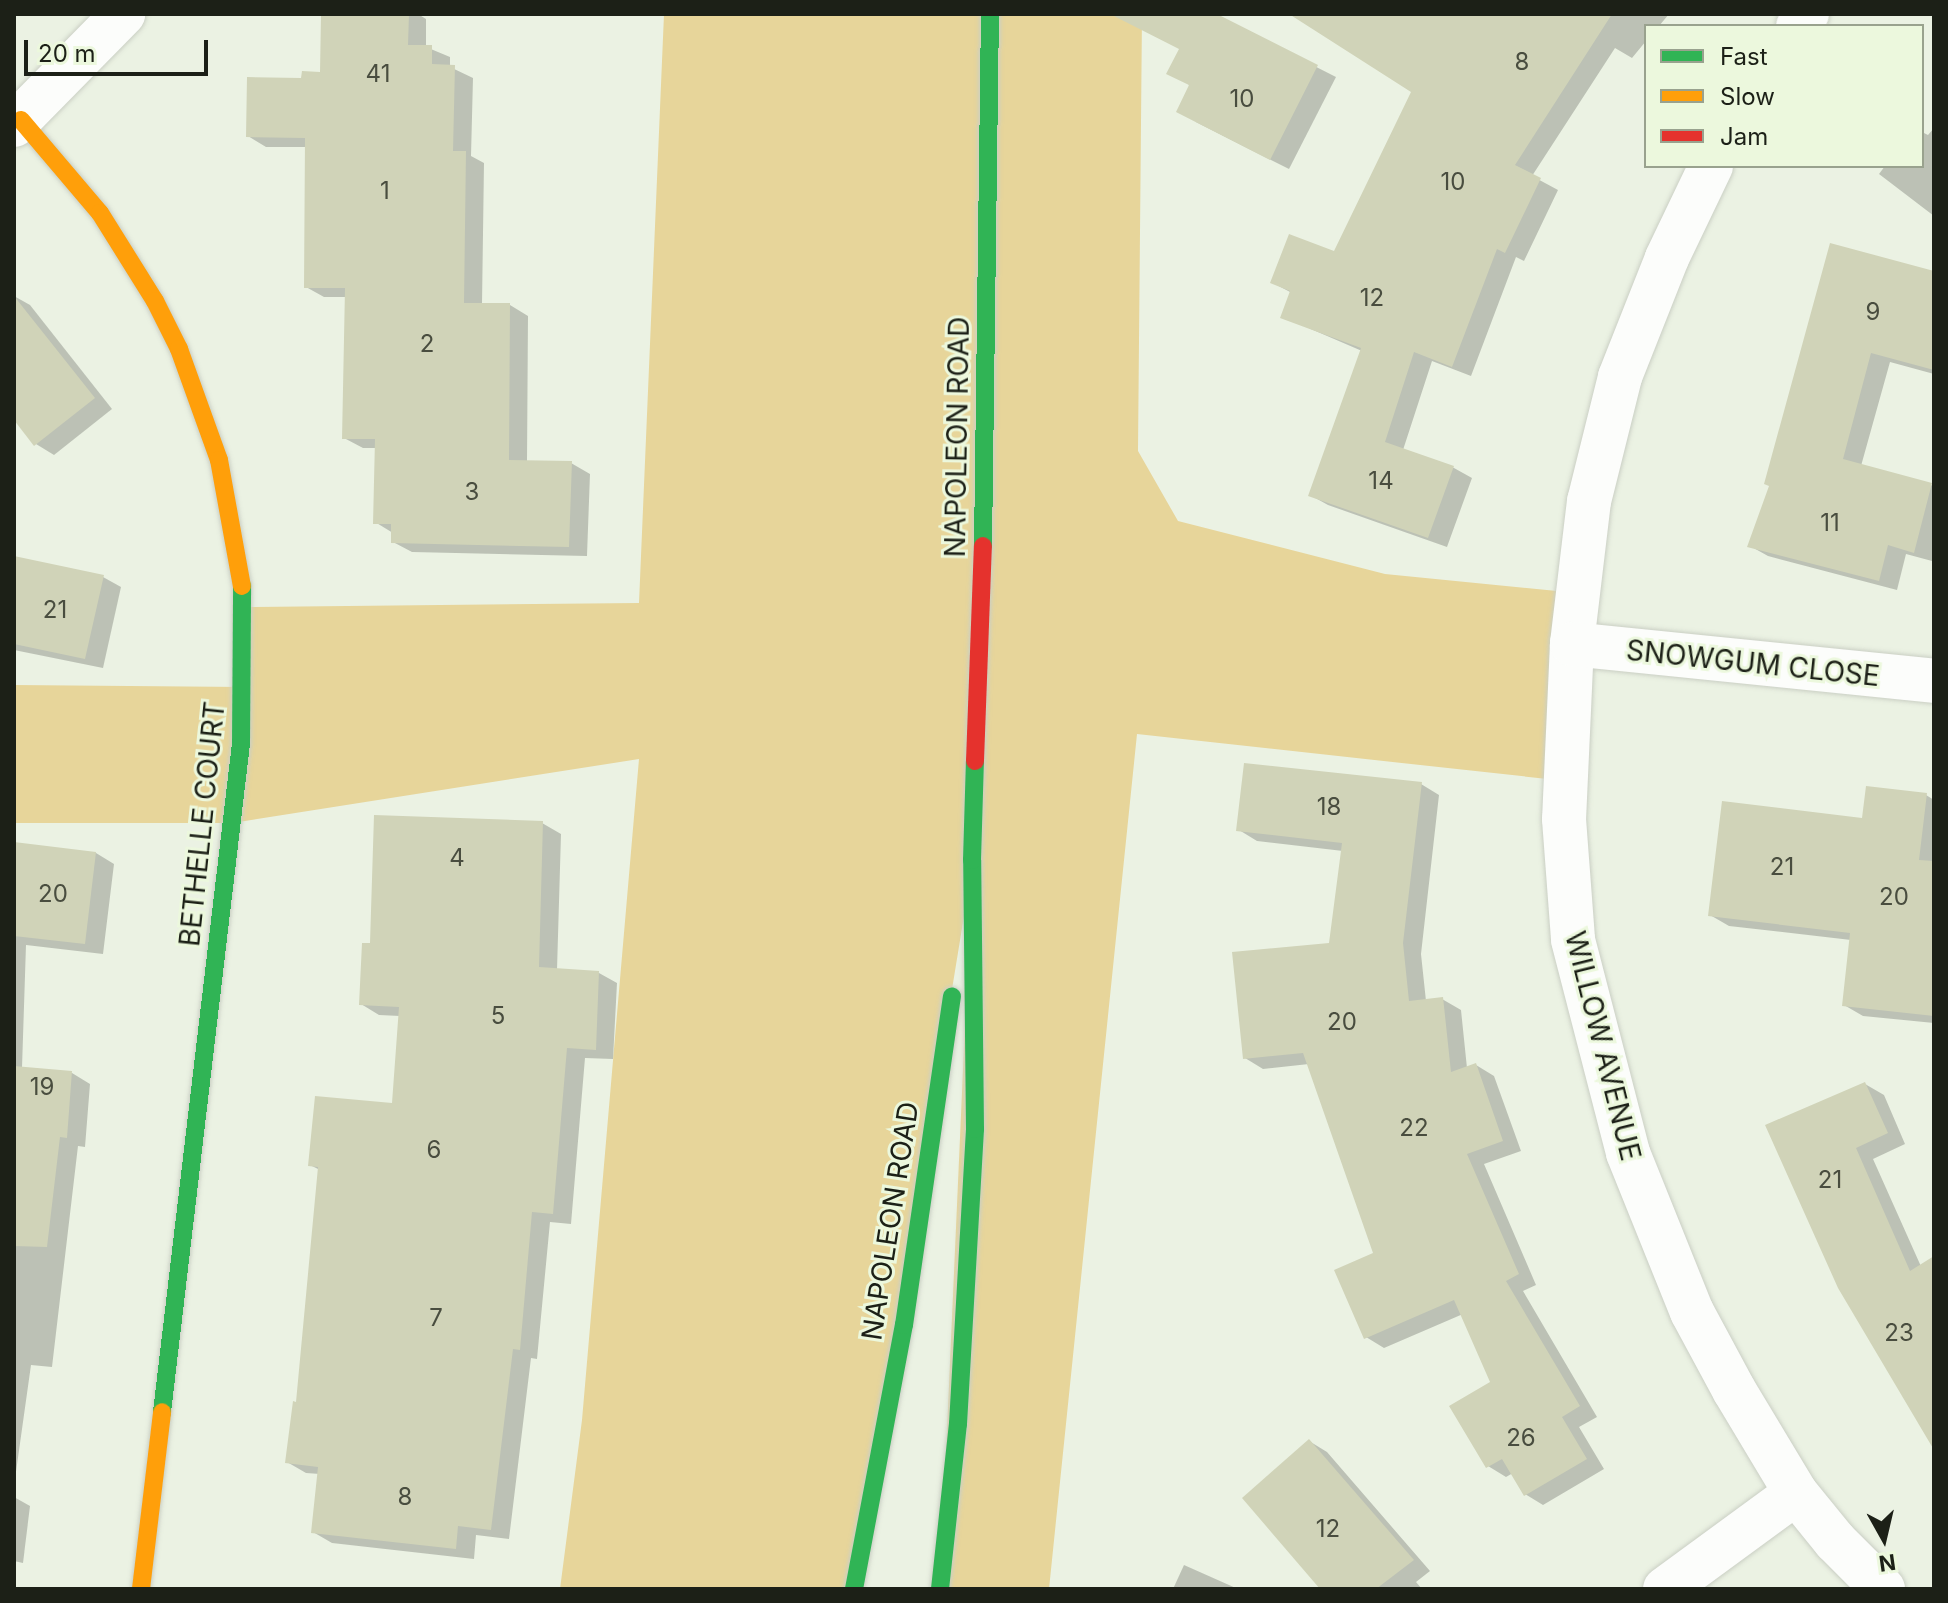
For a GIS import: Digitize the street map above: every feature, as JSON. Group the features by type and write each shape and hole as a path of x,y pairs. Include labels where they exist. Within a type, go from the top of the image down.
{"main road":[{"name":"NAPOLEON ROAD","path":"940,1589 958,1424 975,1129 972,860 984,502 990,14"},
{"name":"BETHELLE COURT","path":"17,123 100,213 155,301 179,349 219,460 244,597 241,744 141,1589"},
{"name":"NAPOLEON ROAD","path":"854,1589 904,1325 972,860"}],"street":[{"path":"17,123 123,14"},
{"name":"WILLOW AVENUE","path":"1710,168 1667,258 1620,377 1589,501 1572,644 1564,819 1573,940 1628,1153 1692,1312 1734,1390 1796,1493 1835,1541 1883,1589"},
{"name":"SNOWGUM CLOSE","path":"1572,644 1934,681"},
{"path":"1665,1589 1796,1493"}],"shaded area":[{"path":"664,14 1142,14 1138,451 1178,521 1385,574 1577,593 1566,781 1137,734 1049,1589 940,1589 972,867 854,1589 560,1589 582,1420 639,759 232,823 14,823 14,685 244,687 244,607 639,603"}],"building":[{"path":"321,14 409,14 408,45 432,45 432,64 455,65 453,151 466,151 464,303 510,303 509,460 572,461 569,547 391,543 391,524 373,524 375,439 342,439 345,288 304,288 305,138 246,137 247,77 301,78 302,71 320,72"},
{"path":"1110,14 1217,14 1318,65 1270,160 1176,112 1189,85 1166,74 1179,49"},
{"path":"1289,14 1612,14 1515,165 1541,178 1505,253 1497,249 1452,367 1414,352 1385,442 1454,466 1428,538 1308,496 1361,348 1280,318 1290,291 1270,283 1289,234 1334,251 1411,92"},
{"path":"1830,243 1934,271 1934,370 1871,353 1843,459 1932,483 1914,553 1888,545 1879,581 1747,547 1769,486 1764,484"},
{"path":"14,296 95,398 34,446 14,420"},
{"path":"14,556 104,575 85,659 14,644"},
{"path":"1244,763 1422,782 1403,943 1409,1001 1443,997 1451,1072 1476,1063 1503,1141 1467,1154 1519,1274 1506,1281 1580,1406 1562,1417 1587,1459 1524,1496 1502,1459 1486,1468 1449,1406 1490,1382 1454,1300 1364,1339 1334,1270 1373,1253 1303,1053 1243,1059 1232,952 1329,943 1342,843 1236,831"},
{"path":"1866,786 1927,793 1919,860 1934,861 1934,1016 1842,1006 1850,933 1708,916 1722,801 1862,818"},
{"path":"374,815 543,821 539,967 599,971 596,1050 567,1048 553,1214 532,1212 520,1350 513,1349 491,1530 458,1526 456,1549 311,1533 318,1467 285,1463 293,1401 296,1402 318,1167 308,1166 315,1096 392,1103 399,1007 359,1005 362,943 370,943"},
{"path":"14,842 96,852 85,944 14,936"},
{"path":"14,1066 72,1071 67,1138 60,1137 47,1247 14,1246"},
{"path":"1865,1082 1888,1133 1856,1148 1910,1271 1934,1256 1934,1450 1838,1288 1765,1125"},
{"path":"1309,1439 1414,1560 1376,1589 1320,1589 1242,1498"}],"traffic: fast":[{"path":"983,546 990,14"},
{"path":"162,1412 241,744 242,586"},
{"path":"940,1589 958,1424 975,1129 972,860 975,761"},
{"path":"854,1589 904,1325 952,996"}],"traffic: slow":[{"path":"21,120 100,213 155,301 179,349 219,460 242,586"},
{"path":"141,1589 162,1412"}],"traffic: jam":[{"path":"975,761 983,546"}]}
